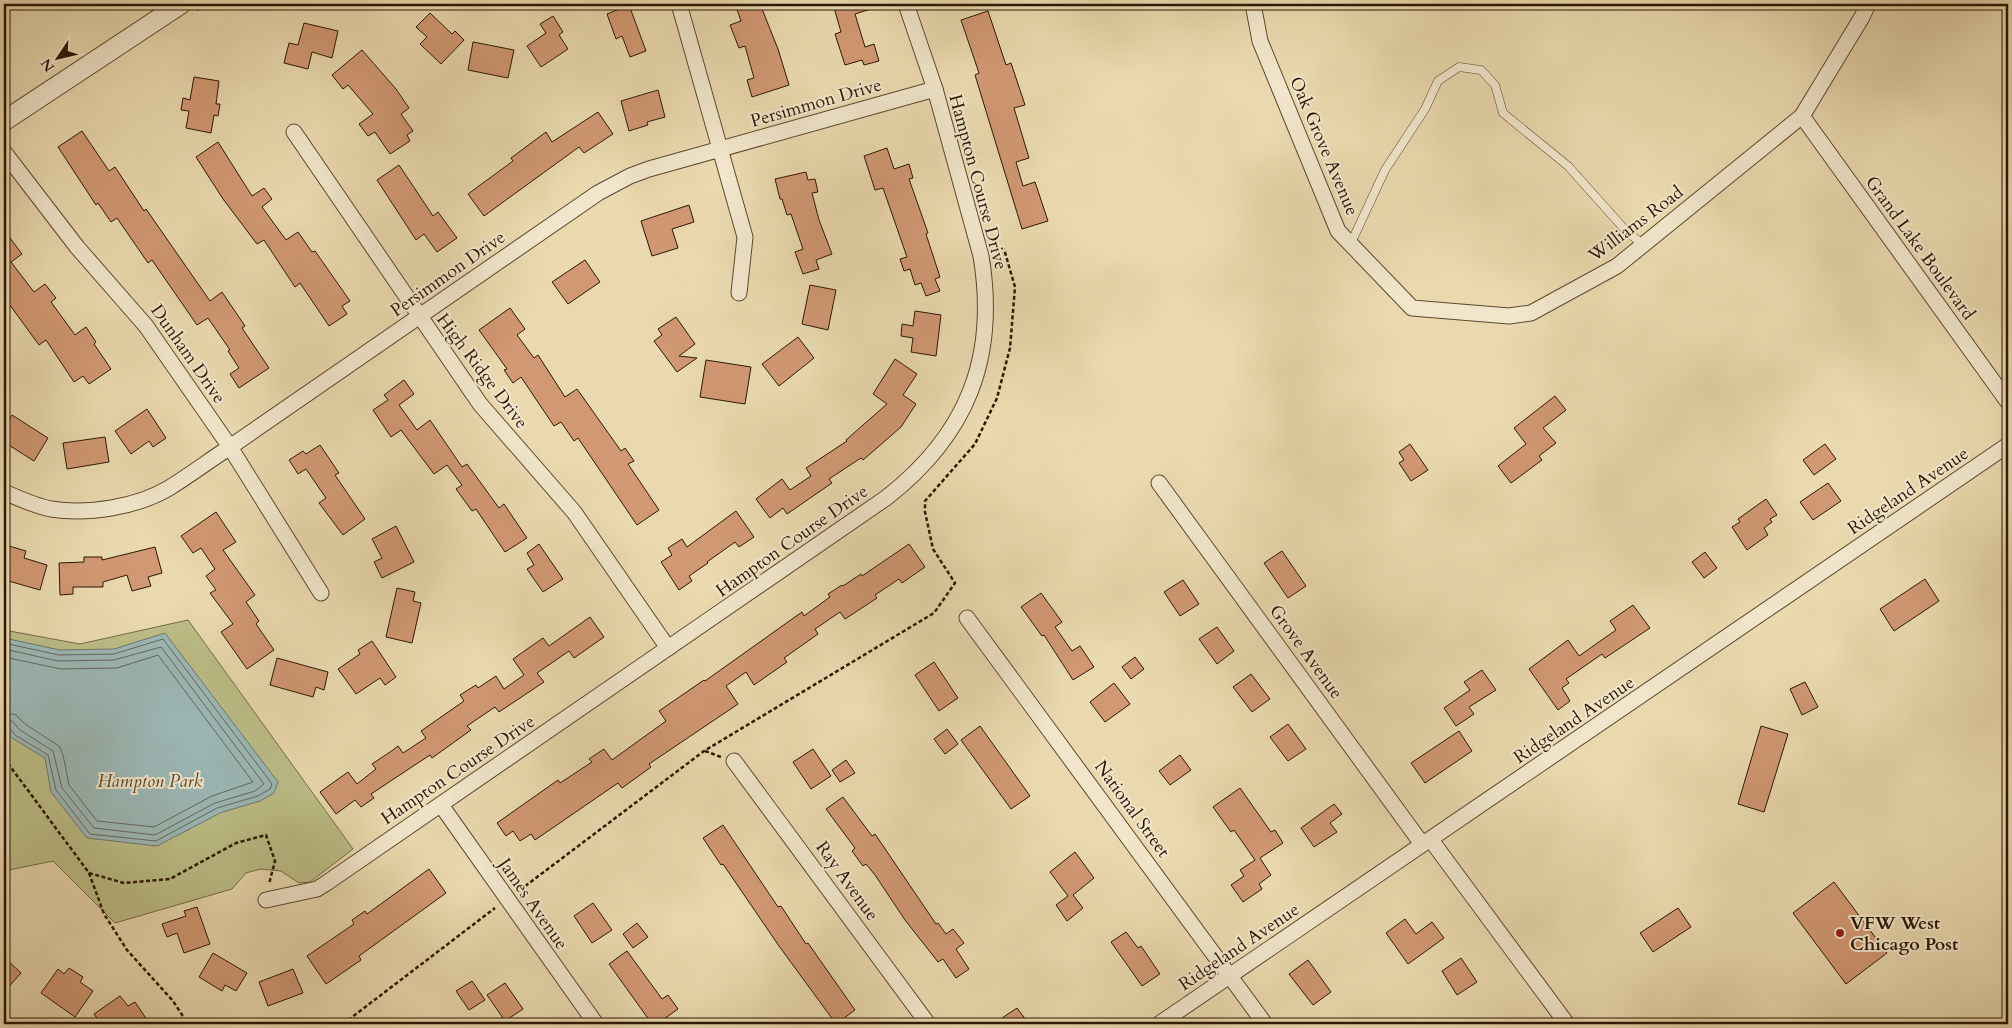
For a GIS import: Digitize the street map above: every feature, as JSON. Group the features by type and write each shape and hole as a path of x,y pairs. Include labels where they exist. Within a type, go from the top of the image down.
{"street":[{"path":"4,121 181,4"},
{"path":"679,4 746,237 739,293"},
{"name":"Hampton Course Drive","path":"266,900 316,889 325,884 886,498 910,480 932,458 961,412 975,378 985,343 986,306 981,256 935,89 906,4"},
{"name":"Oak Grove Avenue","path":"1253,4 1260,42 1338,231 1412,308"},
{"name":"Williams Road","path":"1412,308 1509,316 1531,313 1617,266 1802,116 1868,4"},
{"name":"Persimmon Drive","path":"4,492 50,509 88,510 126,505 153,496 169,488 230,447 598,192 649,169 935,89"},
{"name":"Grand Lake Boulevard","path":"1802,116 2008,402"},
{"name":"High Ridge Drive","path":"294,132 480,404 574,512 668,648"},
{"name":"Dunham Drive","path":"4,152 77,247 146,326 230,447 321,593"},
{"name":"Ridgeland Avenue","path":"1160,1024 2008,445"},
{"name":"Grove Avenue","path":"1159,483 1427,842 1567,1024"},
{"name":"National Street","path":"967,618 1265,1024"},
{"name":"Ray Avenue","path":"734,761 928,1024"},
{"name":"James Avenue","path":"441,805 506,900 596,1024"}],"lane":[{"path":"1351,244 1385,170 1425,109 1438,81 1459,67 1481,70 1496,85 1503,113 1568,166 1627,232 1644,245"}],"path":[{"path":"343,1024 704,751 934,613 954,583 933,549 925,512 925,501 975,444 997,398 1010,348 1015,286 1004,249 981,256"},
{"path":"4,758 89,873 104,914 127,950 173,1001 188,1024"},
{"path":"89,873 124,883 170,880 236,843 266,835 275,861 266,900"}],"green space":[{"name":"Hampton Park","path":"188,620 353,849 310,882 299,883 281,871 260,869 246,873 232,889 115,923 53,861 4,871 4,630 80,644"}],"water":[{"path":"165,633 278,782 274,793 260,801 220,813 157,846 87,838 51,792 45,758 12,738 4,728 4,638 60,650 114,649"}],"building":[{"path":"735,4 760,4 778,49 789,85 752,97 747,80 754,78 745,46 739,48 730,25 741,21"},
{"path":"833,4 877,4 877,7 855,14 865,47 874,44 879,61 864,65 862,60 845,65 835,34 841,32"},
{"path":"629,5 646,51 630,57 622,36 616,39 607,14"},
{"path":"988,11 1006,65 1011,63 1025,105 1014,108 1029,158 1016,162 1023,186 1035,182 1048,221 1022,229 975,75 979,73 961,20"},
{"path":"430,13 452,34 455,31 464,40 441,64 420,44 427,37 416,27"},
{"path":"553,16 563,32 559,35 568,49 541,67 527,46 546,33 540,24"},
{"path":"304,23 338,31 332,58 312,52 308,69 284,63 289,43 298,45"},
{"path":"473,42 514,50 508,78 468,70"},
{"path":"362,50 396,89 409,108 401,114 413,131 407,135 410,141 390,154 375,132 368,136 359,124 373,114 348,85 343,89 332,75"},
{"path":"194,77 219,81 216,104 220,104 218,116 214,115 211,133 186,128 189,111 181,110 183,98 190,100"},
{"path":"658,90 665,117 647,122 648,125 629,131 621,101"},
{"path":"598,112 613,134 584,153 579,147 484,216 468,194 513,161 511,158 546,132 552,142"},
{"path":"82,131 109,171 115,167 144,211 146,209 210,301 222,292 245,326 242,328 269,368 239,388 230,374 239,368 228,351 230,350 208,318 197,325 152,260 148,263 117,218 111,222 98,203 96,205 58,147"},
{"path":"218,142 252,196 264,188 272,199 262,207 286,240 298,232 312,252 315,251 350,301 342,306 347,314 329,326 300,283 295,287 264,240 257,244 223,199 196,157"},
{"path":"887,148 894,169 909,164 913,178 909,179 928,233 926,234 940,277 935,279 940,291 926,296 921,283 915,285 910,269 904,271 900,259 907,257 883,188 875,190 864,156"},
{"path":"399,165 433,216 438,212 457,238 437,252 424,234 416,240 377,180"},
{"path":"806,172 808,180 815,179 818,192 812,193 819,220 832,254 816,260 819,269 803,274 795,252 803,249 791,214 787,215 782,199 780,199 775,179"},
{"path":"689,205 694,222 672,229 678,248 652,256 641,221"},
{"path":"4,230 22,254 11,262 34,292 45,284 56,298 51,302 75,335 86,327 96,342 94,344 111,369 89,384 83,376 74,382 46,340 39,345 4,297"},
{"path":"585,260 600,282 568,304 552,282"},
{"path":"810,285 836,290 828,330 802,324"},
{"path":"510,308 525,329 517,335 534,358 538,355 565,397 577,389 621,451 625,448 634,461 628,464 659,510 637,525 578,438 574,441 561,422 554,426 521,377 513,383 504,370 507,369 479,330"},
{"path":"915,311 941,315 936,356 911,352 913,338 901,336 902,324 913,326"},
{"path":"676,317 695,344 679,356 697,358 677,372 654,341 662,335 658,329"},
{"path":"798,337 814,358 779,386 762,364"},
{"path":"895,359 917,374 903,395 916,404 901,427 863,460 861,458 829,479 832,483 787,514 783,508 770,518 756,499 782,479 790,490 811,476 806,468 847,441 887,404 873,394"},
{"path":"706,360 751,367 745,404 700,397"},
{"path":"404,380 414,394 399,405 417,430 430,420 462,467 467,464 499,508 504,504 527,538 505,552 476,509 472,511 456,489 462,485 447,465 434,474 401,430 391,437 373,410 388,400 384,395"},
{"path":"1555,396 1566,410 1543,428 1556,443 1539,456 1542,460 1511,483 1498,466 1526,444 1514,428"},
{"path":"147,409 166,438 153,447 149,441 131,454 115,431"},
{"path":"12,415 48,438 34,461 4,442 4,427"},
{"path":"105,437 109,462 67,469 63,443"},
{"path":"1410,444 1428,470 1411,481 1399,463 1404,460 1399,452"},
{"path":"1825,444 1836,459 1814,475 1803,460"},
{"path":"320,445 339,473 335,475 365,519 343,535 319,503 326,498 306,469 298,474 289,460 303,451 306,454"},
{"path":"1828,483 1841,501 1813,520 1800,502"},
{"path":"1766,499 1777,515 1770,519 1772,522 1764,528 1768,535 1747,550 1732,527 1740,522 1738,519"},
{"path":"736,511 754,537 739,547 735,542 689,576 692,581 679,590 661,562 672,555 668,548 682,539 687,547"},
{"path":"216,512 236,542 223,550 255,595 246,602 259,621 256,624 274,650 247,669 221,632 233,624 210,593 216,590 206,576 215,569 201,548 193,553 181,536"},
{"path":"396,526 414,562 382,578 374,562 382,558 372,539"},
{"path":"539,544 563,579 543,592 527,569 534,565 527,553"},
{"path":"909,544 925,567 902,583 899,579 875,595 877,598 845,619 840,612 815,629 818,634 784,658 787,662 754,685 746,672 726,686 738,704 649,764 651,767 622,788 618,783 535,840 531,834 520,841 513,831 506,836 497,823 558,780 560,783 592,762 589,759 604,749 612,760 666,721 659,711 705,681 802,612 804,616 830,597 828,594 861,574 862,576"},
{"path":"9,546 26,551 24,558 47,565 40,590 5,580 9,566 4,565"},
{"path":"155,547 162,573 148,577 151,586 132,591 127,575 103,582 103,587 73,587 73,594 60,595 59,563 84,562 84,557 102,557 102,560"},
{"path":"1282,551 1306,586 1288,598 1264,563"},
{"path":"1705,552 1717,568 1704,578 1692,562"},
{"path":"1925,579 1939,601 1894,631 1880,609"},
{"path":"1183,580 1199,604 1180,616 1164,592"},
{"path":"397,588 415,592 413,601 421,603 412,643 386,637"},
{"path":"1041,593 1062,622 1055,627 1072,651 1080,646 1094,667 1073,680 1044,635 1042,636 1021,607"},
{"path":"1633,605 1650,628 1605,658 1602,654 1566,679 1569,683 1562,688 1570,701 1558,710 1529,669 1568,640 1579,656 1616,630 1610,621"},
{"path":"590,617 604,637 574,658 569,651 537,673 544,682 499,712 495,707 467,726 471,730 432,758 430,755 371,794 374,798 361,807 355,800 336,814 320,792 348,772 357,784 376,769 372,764 398,746 403,753 426,738 421,731 464,701 460,695 476,685 478,688 496,676 504,689 524,675 513,659 543,638 549,646"},
{"path":"1217,627 1234,651 1217,664 1199,639"},
{"path":"372,641 396,677 385,685 380,678 356,694 338,669 360,654 358,650"},
{"path":"1135,657 1144,669 1131,679 1122,667"},
{"path":"277,658 328,672 324,690 316,687 313,697 270,685"},
{"path":"934,662 958,698 939,711 915,675"},
{"path":"1482,670 1496,690 1469,707 1474,714 1456,726 1444,708 1470,690 1464,682"},
{"path":"1251,674 1270,699 1252,712 1233,687"},
{"path":"1805,682 1818,707 1802,715 1790,689"},
{"path":"1114,683 1130,704 1105,722 1090,702"},
{"path":"1288,724 1306,749 1288,761 1270,737"},
{"path":"980,726 1030,796 1011,809 961,740"},
{"path":"1761,726 1788,734 1764,812 1738,804"},
{"path":"947,729 958,744 945,754 934,739"},
{"path":"1459,731 1472,751 1425,783 1411,763"},
{"path":"813,749 831,776 811,789 793,762"},
{"path":"1180,755 1191,770 1170,785 1159,771"},
{"path":"846,760 855,773 840,782 832,770"},
{"path":"1240,788 1271,832 1275,830 1283,843 1260,858 1271,875 1259,884 1262,889 1243,902 1231,885 1244,876 1240,870 1255,860 1234,830 1231,832 1213,807"},
{"path":"843,797 872,836 875,834 936,924 938,923 946,934 953,929 964,943 956,949 969,969 956,978 943,959 938,962 905,920 875,875 866,864 863,866 852,851 855,848 826,809"},
{"path":"1334,804 1342,814 1330,823 1337,832 1314,847 1301,828"},
{"path":"723,825 778,907 781,906 806,944 808,943 855,1010 836,1024 703,838"},
{"path":"1075,852 1094,878 1073,895 1083,908 1067,921 1056,905 1068,896 1050,872"},
{"path":"429,869 446,893 359,956 361,960 326,984 307,956 354,924 352,920 365,911 367,914"},
{"name":"VFW West Chicago Post","path":"1834,882 1887,953 1846,984 1793,913"},
{"path":"593,903 612,930 592,943 574,916"},
{"path":"197,907 210,944 184,953 177,933 167,937 162,924 186,916 184,911"},
{"path":"1678,908 1691,927 1653,952 1640,933"},
{"path":"1405,919 1416,934 1432,922 1444,938 1408,964 1386,933"},
{"path":"637,923 648,937 633,948 623,934"},
{"path":"1126,932 1138,948 1141,946 1160,974 1142,986 1111,942"},
{"path":"627,951 662,999 668,995 678,1009 657,1024 652,1024 609,964"},
{"path":"213,953 247,973 236,991 225,985 222,991 199,977"},
{"path":"4,957 21,973 4,992"},
{"path":"1461,958 1477,982 1457,995 1442,971"},
{"path":"1308,960 1331,992 1313,1005 1289,974"},
{"path":"69,968 83,977 80,982 93,991 75,1017 41,993 58,969 64,974"},
{"path":"293,969 303,993 268,1006 259,982"},
{"path":"472,981 485,1000 469,1010 456,991"},
{"path":"505,983 523,1009 505,1021 487,995"},
{"path":"120,996 128,1006 135,1002 150,1024 101,1024 94,1014"},
{"path":"1017,1008 1029,1024 993,1024"}],"place":[{"name":"VFW West Chicago Post","path":"1840,933"}]}
